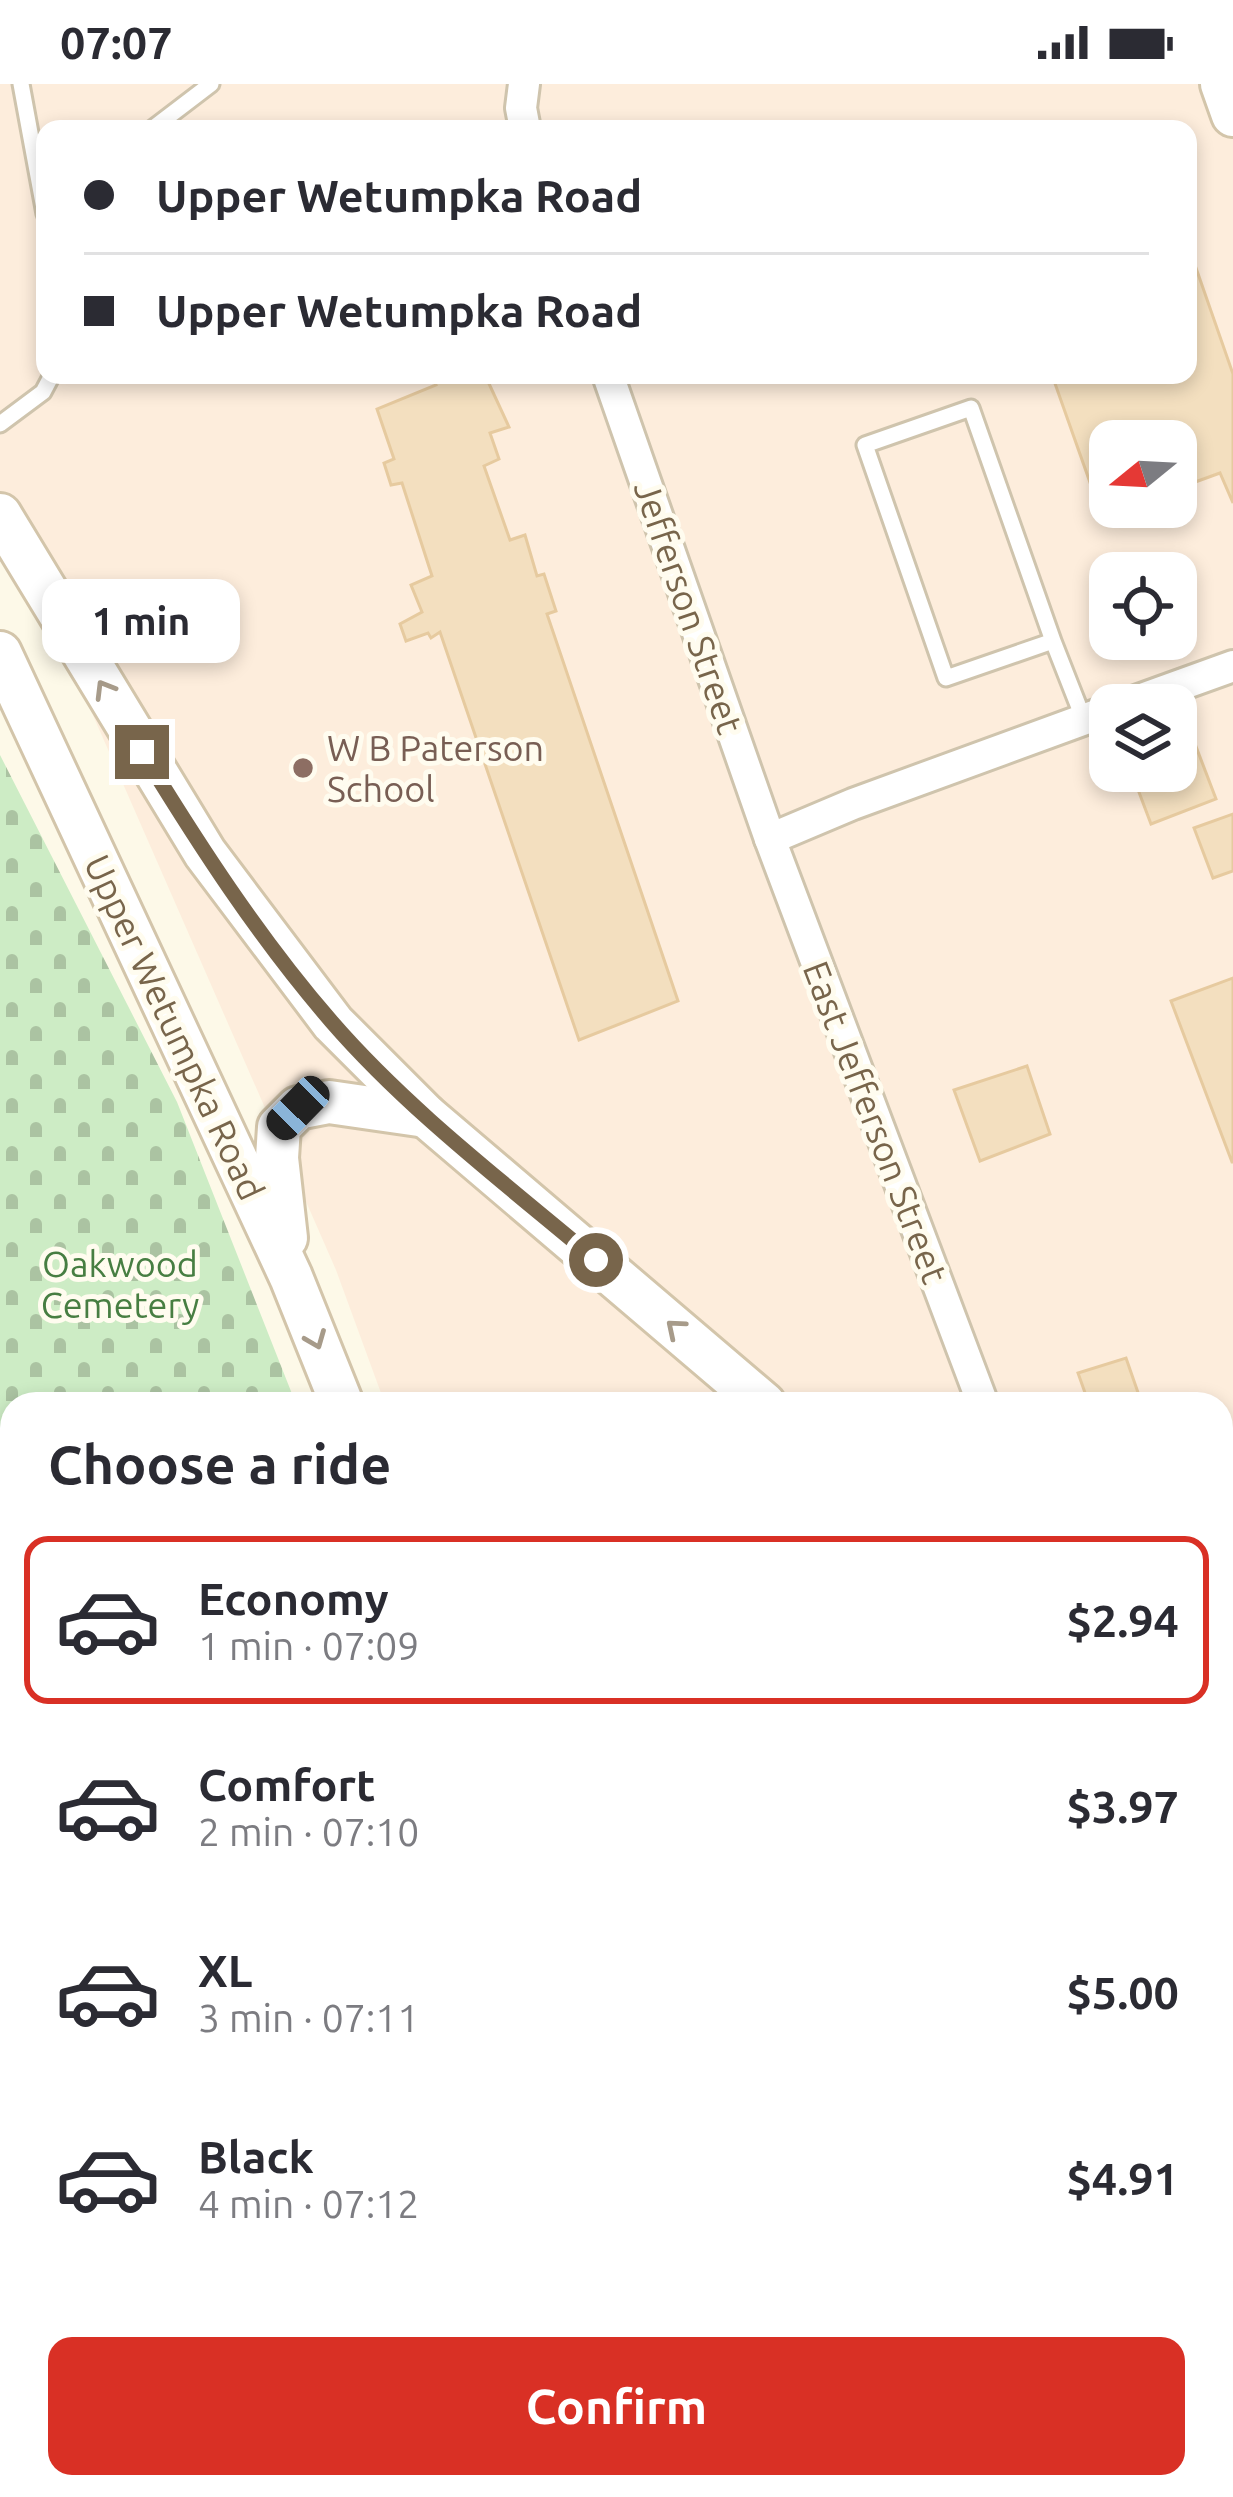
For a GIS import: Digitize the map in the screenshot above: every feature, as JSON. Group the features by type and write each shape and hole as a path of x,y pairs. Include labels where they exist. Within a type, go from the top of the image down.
{"main road":[{"path":"1222,84 1233,115"},
{"path":"0,515 205,853 333,1023 427,1115 750,1392"},
{"name":"Upper Wetumpka Road","path":"0,653 20,711 291,1277 337,1392"},
{"path":"291,1277 277,1158 279,1126 298,1108 329,1102 427,1115"}],"street":[{"path":"523,120 524,84"},
{"name":"Jefferson Street","path":"611,384 770,839"},
{"path":"1183,684 1233,666"},
{"path":"770,839 1089,718"},
{"name":"East Jefferson Street","path":"770,839 978,1392"}],"lane":[{"path":"21,84 36,165"},
{"path":"164,120 211,84"},
{"path":"0,424 44,392 48,384"},
{"path":"1053,640 946,678 865,445 971,408 1053,640 1089,701"}],"shaded area":[{"path":"0,84 1233,84 1233,1392 381,1392 336,1270 0,503"}],"green space":[{"name":"Oakwood Cemetery","path":"0,755 177,1102 291,1392 0,1392"}],"building":[{"path":"1197,271 1233,374 1233,503 1220,473 1197,481 1197,420 1089,420 1089,480 1055,384 1197,384"},
{"path":"489,384 509,427 490,433 499,459 484,466 510,540 525,535 537,576 544,574 556,611 547,614 678,1001 579,1040 440,632 406,641 400,624 422,612 411,585 432,576 402,483 391,485 384,463 394,459 377,409 436,385"},
{"path":"1197,749 1216,799 1151,824 1139,792 1197,792"},
{"path":"1233,814 1233,871 1213,878 1194,828"},
{"path":"1233,978 1233,1162 1232,1162 1171,1001"},
{"path":"1027,1066 1050,1134 980,1161 954,1090"},
{"path":"1126,1358 1138,1392 1085,1392 1078,1373"}],"place":[{"name":"W B Paterson School","path":"303,768"}],"route":[{"path":"142,752 205,853 333,1023 427,1115 596,1260"}]}
